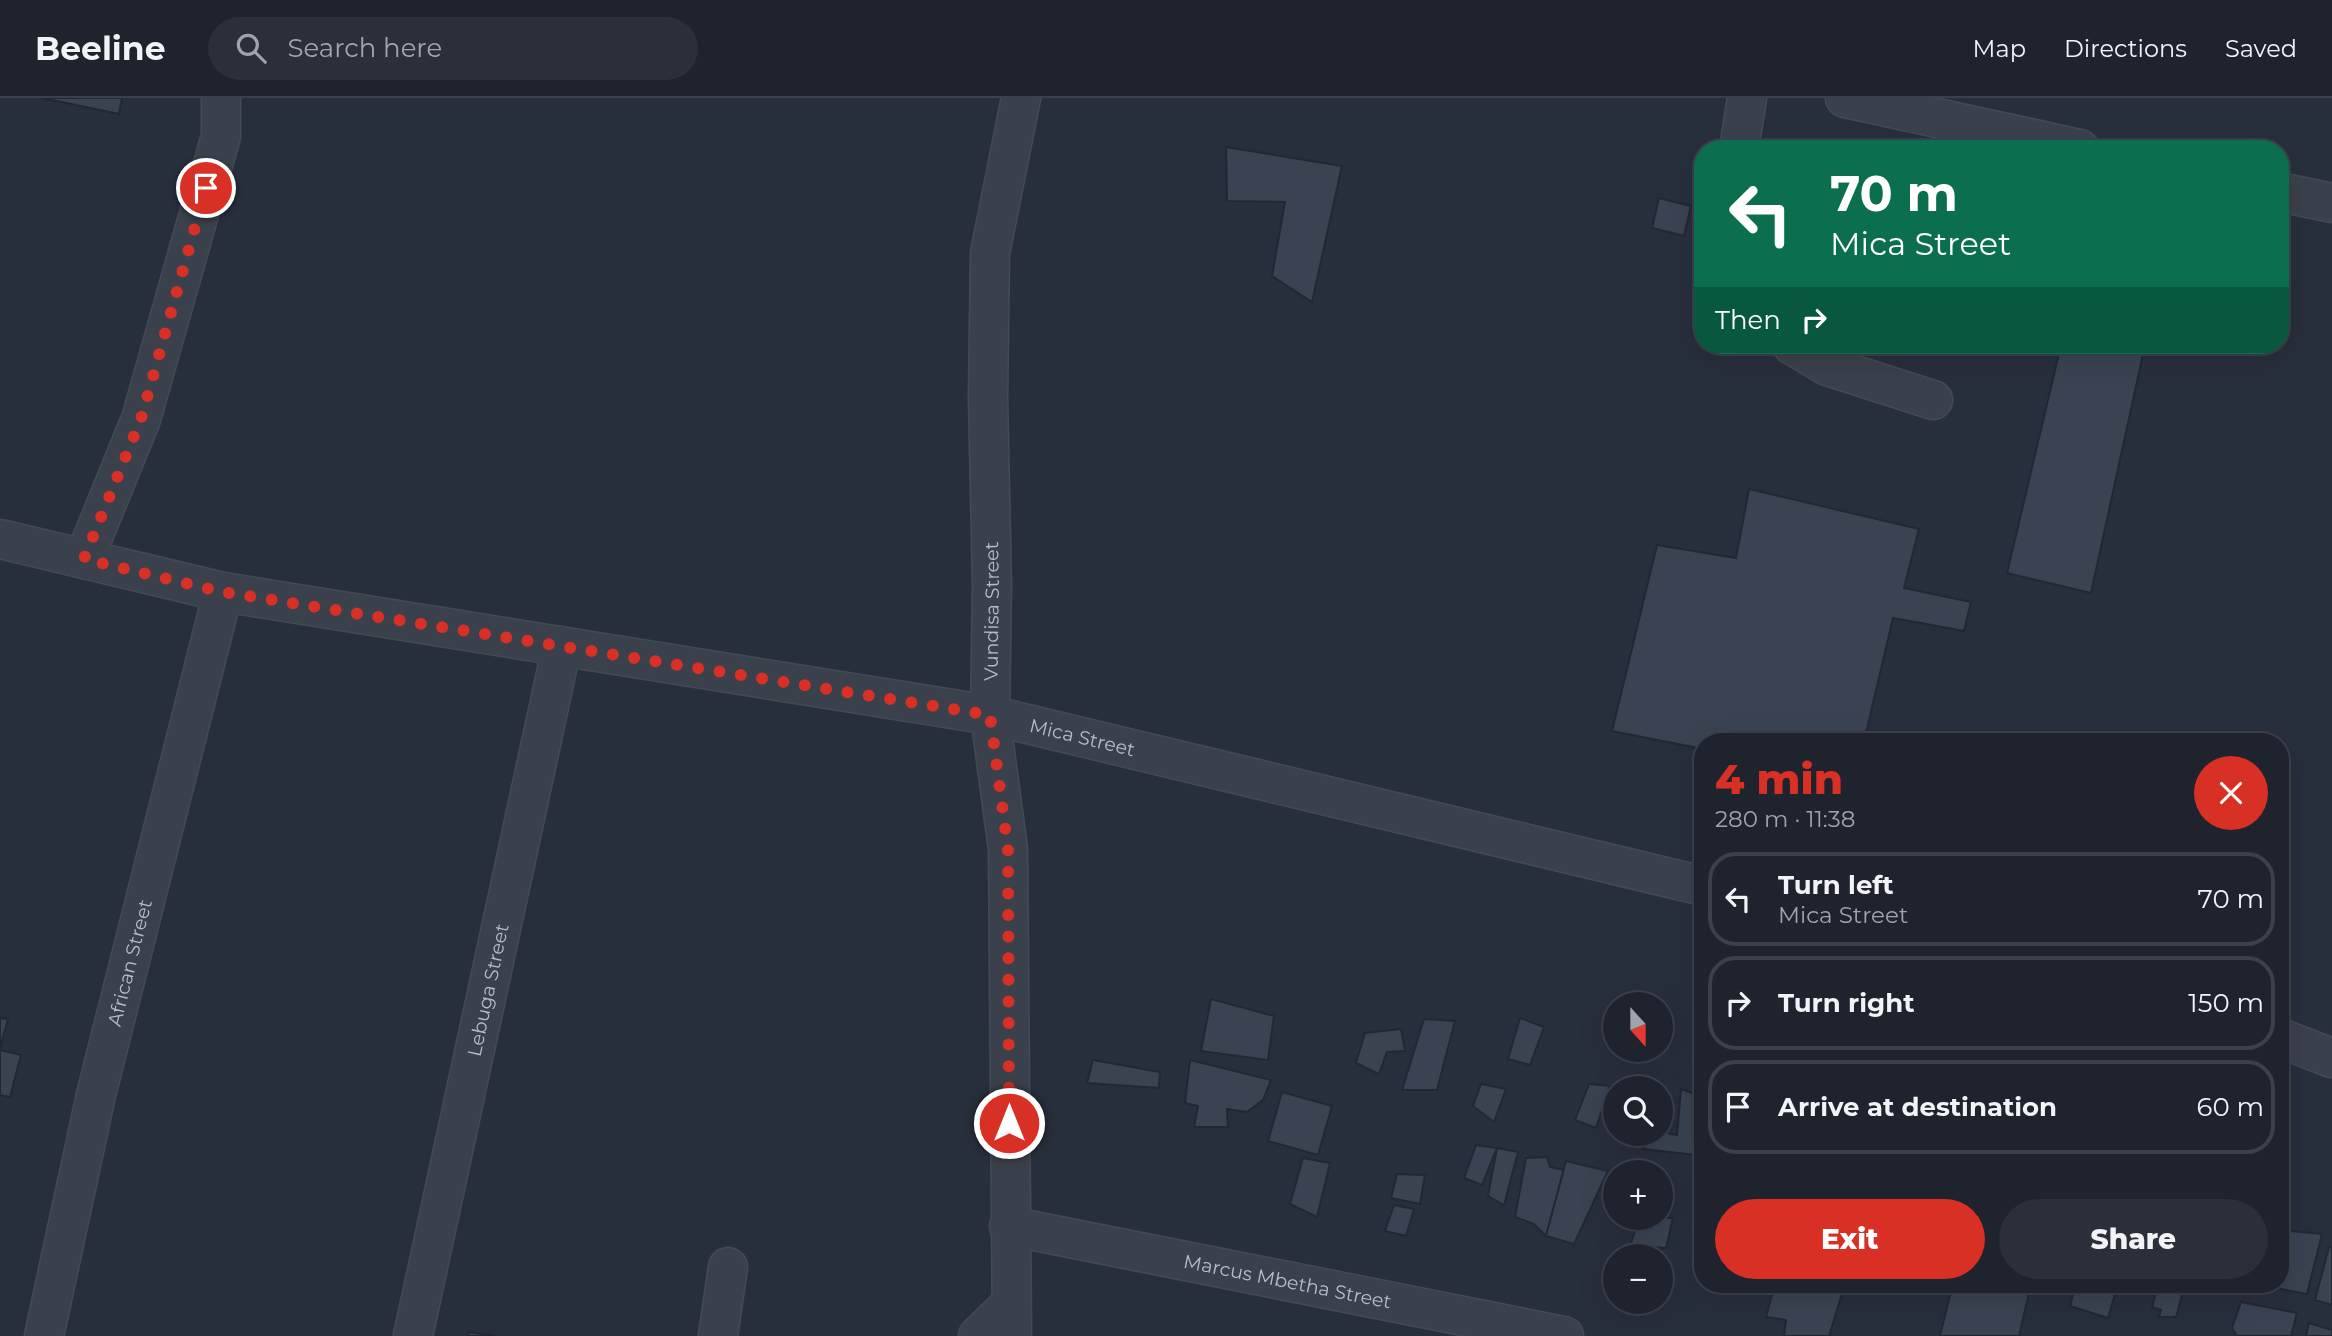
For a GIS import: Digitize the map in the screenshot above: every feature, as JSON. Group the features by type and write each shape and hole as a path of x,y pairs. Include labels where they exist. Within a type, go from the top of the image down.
{"street":[{"path":"84,559 141,419 221,136 221,98"},
{"name":"Vundisa Street","path":"1011,1321 1008,849 990,715 992,585 987,495 990,253 1021,98"},
{"path":"1740,140 1747,98"},
{"path":"1845,98 2039,140"},
{"path":"2289,194 2332,203"},
{"path":"1807,354 1827,366 1933,400"},
{"name":"Mica Street","path":"0,539 223,592 990,715 1694,884"},
{"name":"African Street","path":"44,1336 96,1095 223,592"},
{"name":"Lebuga Street","path":"413,1336 562,646"},
{"path":"2289,1041 2332,1058"},
{"name":"Marcus Mbetha Street","path":"1009,1226 1564,1336"},
{"path":"718,1336 728,1267"},
{"path":"978,1336 1011,1321"}],"building":[{"path":"42,98 122,98 119,114"},
{"path":"1226,147 1342,166 1312,302 1272,276 1285,202 1227,201"},
{"path":"1659,198 1691,206 1684,236 1652,228"},
{"path":"2059,354 2143,354 2091,593 2007,573"},
{"path":"1749,489 1919,529 1904,588 1971,602 1964,631 1893,618 1866,733 1694,733 1694,747 1612,731 1657,545 1736,558"},
{"path":"1211,999 1274,1016 1268,1060 1201,1051"},
{"path":"0,1018 8,1019 0,1048"},
{"path":"1520,1018 1544,1027 1530,1065 1508,1059"},
{"path":"1424,1019 1455,1021 1437,1090 1402,1090"},
{"path":"1401,1029 1405,1051 1387,1052 1379,1074 1356,1063 1365,1033"},
{"path":"0,1050 21,1055 10,1097 0,1095"},
{"path":"1093,1060 1160,1072 1159,1088 1087,1083"},
{"path":"1190,1060 1271,1080 1263,1100 1247,1112 1227,1109 1228,1127 1194,1127 1198,1106 1185,1103"},
{"path":"1481,1084 1506,1089 1494,1122 1473,1106"},
{"path":"1589,1084 1603,1085 1603,1107 1596,1128 1575,1120"},
{"path":"1681,1089 1694,1094 1694,1155 1644,1149 1644,1146 1673,1146 1673,1134 1677,1135"},
{"path":"1282,1092 1332,1106 1318,1155 1268,1141"},
{"path":"1476,1145 1497,1148 1482,1185 1464,1178"},
{"path":"1497,1148 1518,1152 1504,1205 1488,1196"},
{"path":"1547,1157 1550,1167 1564,1170 1546,1236 1534,1224 1515,1217 1526,1158"},
{"path":"1303,1158 1330,1163 1317,1217 1290,1204"},
{"path":"1566,1161 1603,1170 1603,1182 1574,1244 1546,1236"},
{"path":"1397,1174 1425,1175 1420,1204 1391,1198"},
{"path":"1394,1205 1414,1209 1406,1236 1385,1231"},
{"path":"1635,1230 1670,1230 1667,1244 1631,1244"},
{"path":"2289,1231 2322,1234 2307,1294 2289,1291"},
{"path":"2329,1247 2332,1248 2332,1305 2315,1300"},
{"path":"1773,1293 1842,1293 1829,1336 1784,1336 1786,1320 1766,1317"},
{"path":"1951,1293 2029,1293 2019,1336 1940,1336"},
{"path":"2074,1293 2115,1293 2108,1318 2070,1306"},
{"path":"2156,1293 2183,1293 2176,1317 2159,1317 2161,1310 2152,1307"},
{"path":"2241,1302 2297,1313 2291,1336 2237,1336 2232,1328"},
{"path":"2309,1323 2332,1330 2332,1336 2306,1336"},
{"path":"469,1332 495,1336 468,1336"}],"route":[{"path":"206,188 141,419 84,559 223,592 990,715 1008,849 1009,1123"}]}
